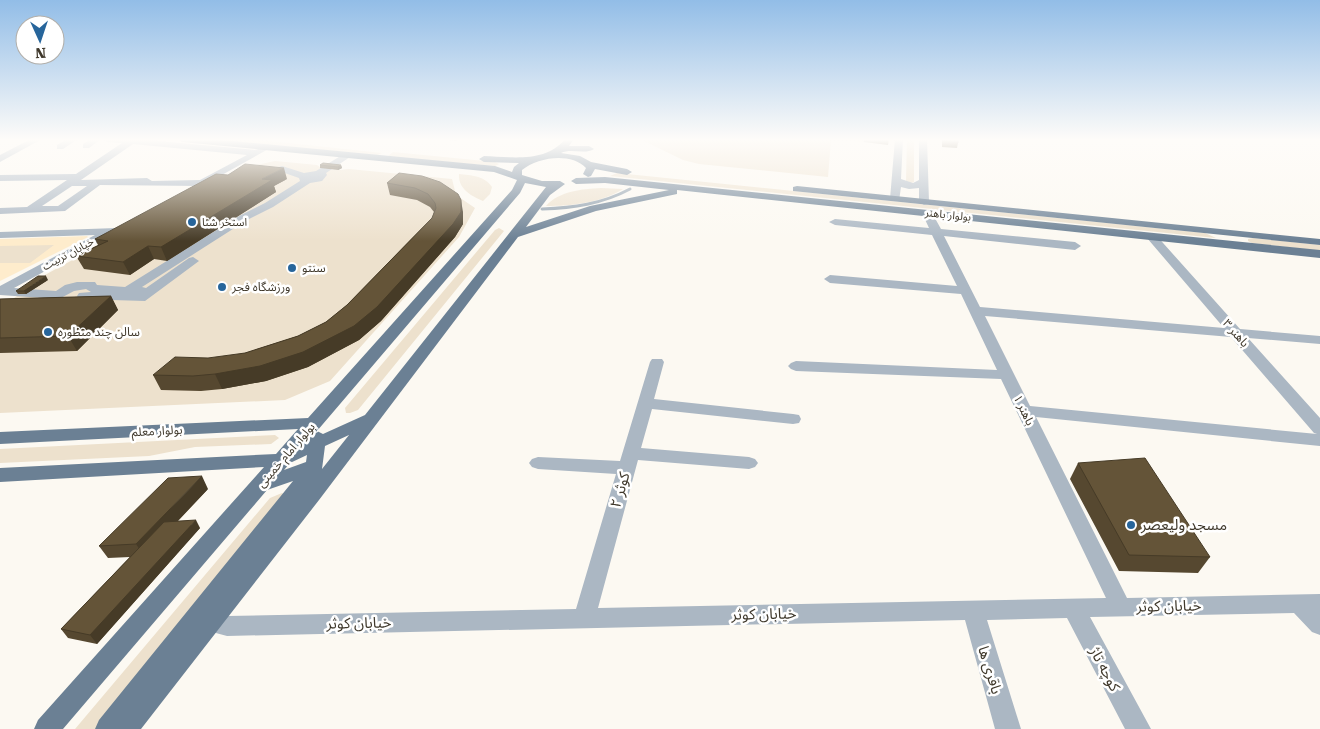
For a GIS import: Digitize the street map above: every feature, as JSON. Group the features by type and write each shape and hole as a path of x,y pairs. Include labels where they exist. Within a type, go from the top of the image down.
{"main road":[{"name":"بولوار باهنر","path":"508,173 540,184 555,185 576,181 605,180 1320,242"},
{"name":"بولوار امام خمینی","path":"47,729 282,460 316,433 516,191 520,173"},
{"path":"576,181 589,173"},
{"name":"بولوار باهنر","path":"641,173 895,199 925,208 1151,236 1320,254"},
{"path":"126,729 518,229 555,185"},
{"path":"491,220 518,229 594,208 655,195 696,189"},
{"path":"1226,233 1237,246"},
{"path":"108,729 315,466 316,433 370,419"},
{"name":"بولوار معلم","path":"0,438 316,433"},
{"path":"0,475 282,460"},
{"path":"258,487 315,466"}],"street":[{"path":"30,210 85,173"},
{"path":"176,196 220,173"},
{"path":"296,173 305,179"},
{"path":"1,290 15,293 63,292 59,297 65,300 88,292 122,294 140,298 253,219 305,179 321,178 322,175 318,174 319,173"},
{"path":"895,199 896,173"},
{"path":"923,173 925,208"},
{"path":"0,178 98,182 147,180 142,184 201,183"},
{"path":"0,188 25,179"},
{"path":"896,179 902,184 910,186 918,186 923,182"},
{"path":"0,211 61,209 98,182"},
{"path":"122,294 243,218 269,205"},
{"name":"باهنر ۱","path":"925,208 1122,607"},
{"path":"835,222 1076,246"},
{"name":"خیابان تربیت","path":"0,235 116,229 1,290"},
{"name":"باهنر ۳","path":"1151,236 1320,430"},
{"path":"182,256 197,258"},
{"path":"830,280 965,291"},
{"path":"975,311 1320,340"},
{"name":"کوثر ۲","path":"584,618 657,362"},
{"path":"796,366 1007,375"},
{"path":"645,403 793,419"},
{"path":"1025,412 1320,440"},
{"path":"538,463 629,460 749,463"},
{"path":"1309,603 1320,626"},
{"name":"خیابان کوثر","path":"209,622 227,626 1309,603"},
{"name":"کوچه تاژ","path":"1073,608 1138,729"},
{"name":"باقری ها","path":"973,610 1008,729"}],"shaded area":[{"name":"ورزشگاه فجر","path":"233,173 390,173 452,179 456,195 475,208 459,237 330,381 285,400 0,413 0,300 14,298 43,280 43,276"},
{"path":"617,173 1205,233 1216,238 610,176"},
{"path":"789,173 828,173 828,177"},
{"path":"906,173 914,173 914,182 906,181"},
{"path":"459,174 486,180 492,187 490,194 483,201 470,194 463,188"},
{"path":"623,189 596,201 546,206 564,194 579,190"},
{"path":"499,228 504,231 358,410 346,413 345,408 495,230"},
{"path":"88,237 0,281 0,239"},
{"path":"1248,239 1320,245 1320,251 1248,241"},
{"path":"54,245 30,263 0,263 0,246"},
{"path":"275,435 279,438 271,444 195,447 149,456 0,463 0,449"},
{"path":"282,493 284,494 97,729 75,729 270,498"}],"building":[{"path":"231,173 274,173 262,179 272,180 161,247 148,246 123,262 76,256 108,241 95,239 216,174 228,175"},
{"path":"399,173 422,176 440,182 458,194 461,200 461,212 453,224 377,307 354,326 303,352 260,366 193,376 153,375 175,357 208,358 245,353 298,336 326,322 347,305 432,218 436,208 435,203 428,194 415,188 387,183"},
{"path":"38,276 46,276 24,291 16,291"},
{"path":"111,296 68,336 0,338 0,299"},
{"name":"مسجد ولیعصر","path":"1145,458 1210,557 1129,555 1078,463"},
{"path":"202,476 136,544 99,546 168,478"},
{"path":"196,520 90,635 61,629 164,522"}],"waterway":[{"path":"542,209 565,208 598,202 630,189"}],"place":[{"name":"استخر شنا","path":"192,222"},
{"name":"سنتو","path":"292,268"},
{"name":"ورزشگاه فجر","path":"222,287"},
{"name":"سالن چند منظوره","path":"48,332"},
{"name":"مسجد ولیعصر","path":"1131,525"}]}
